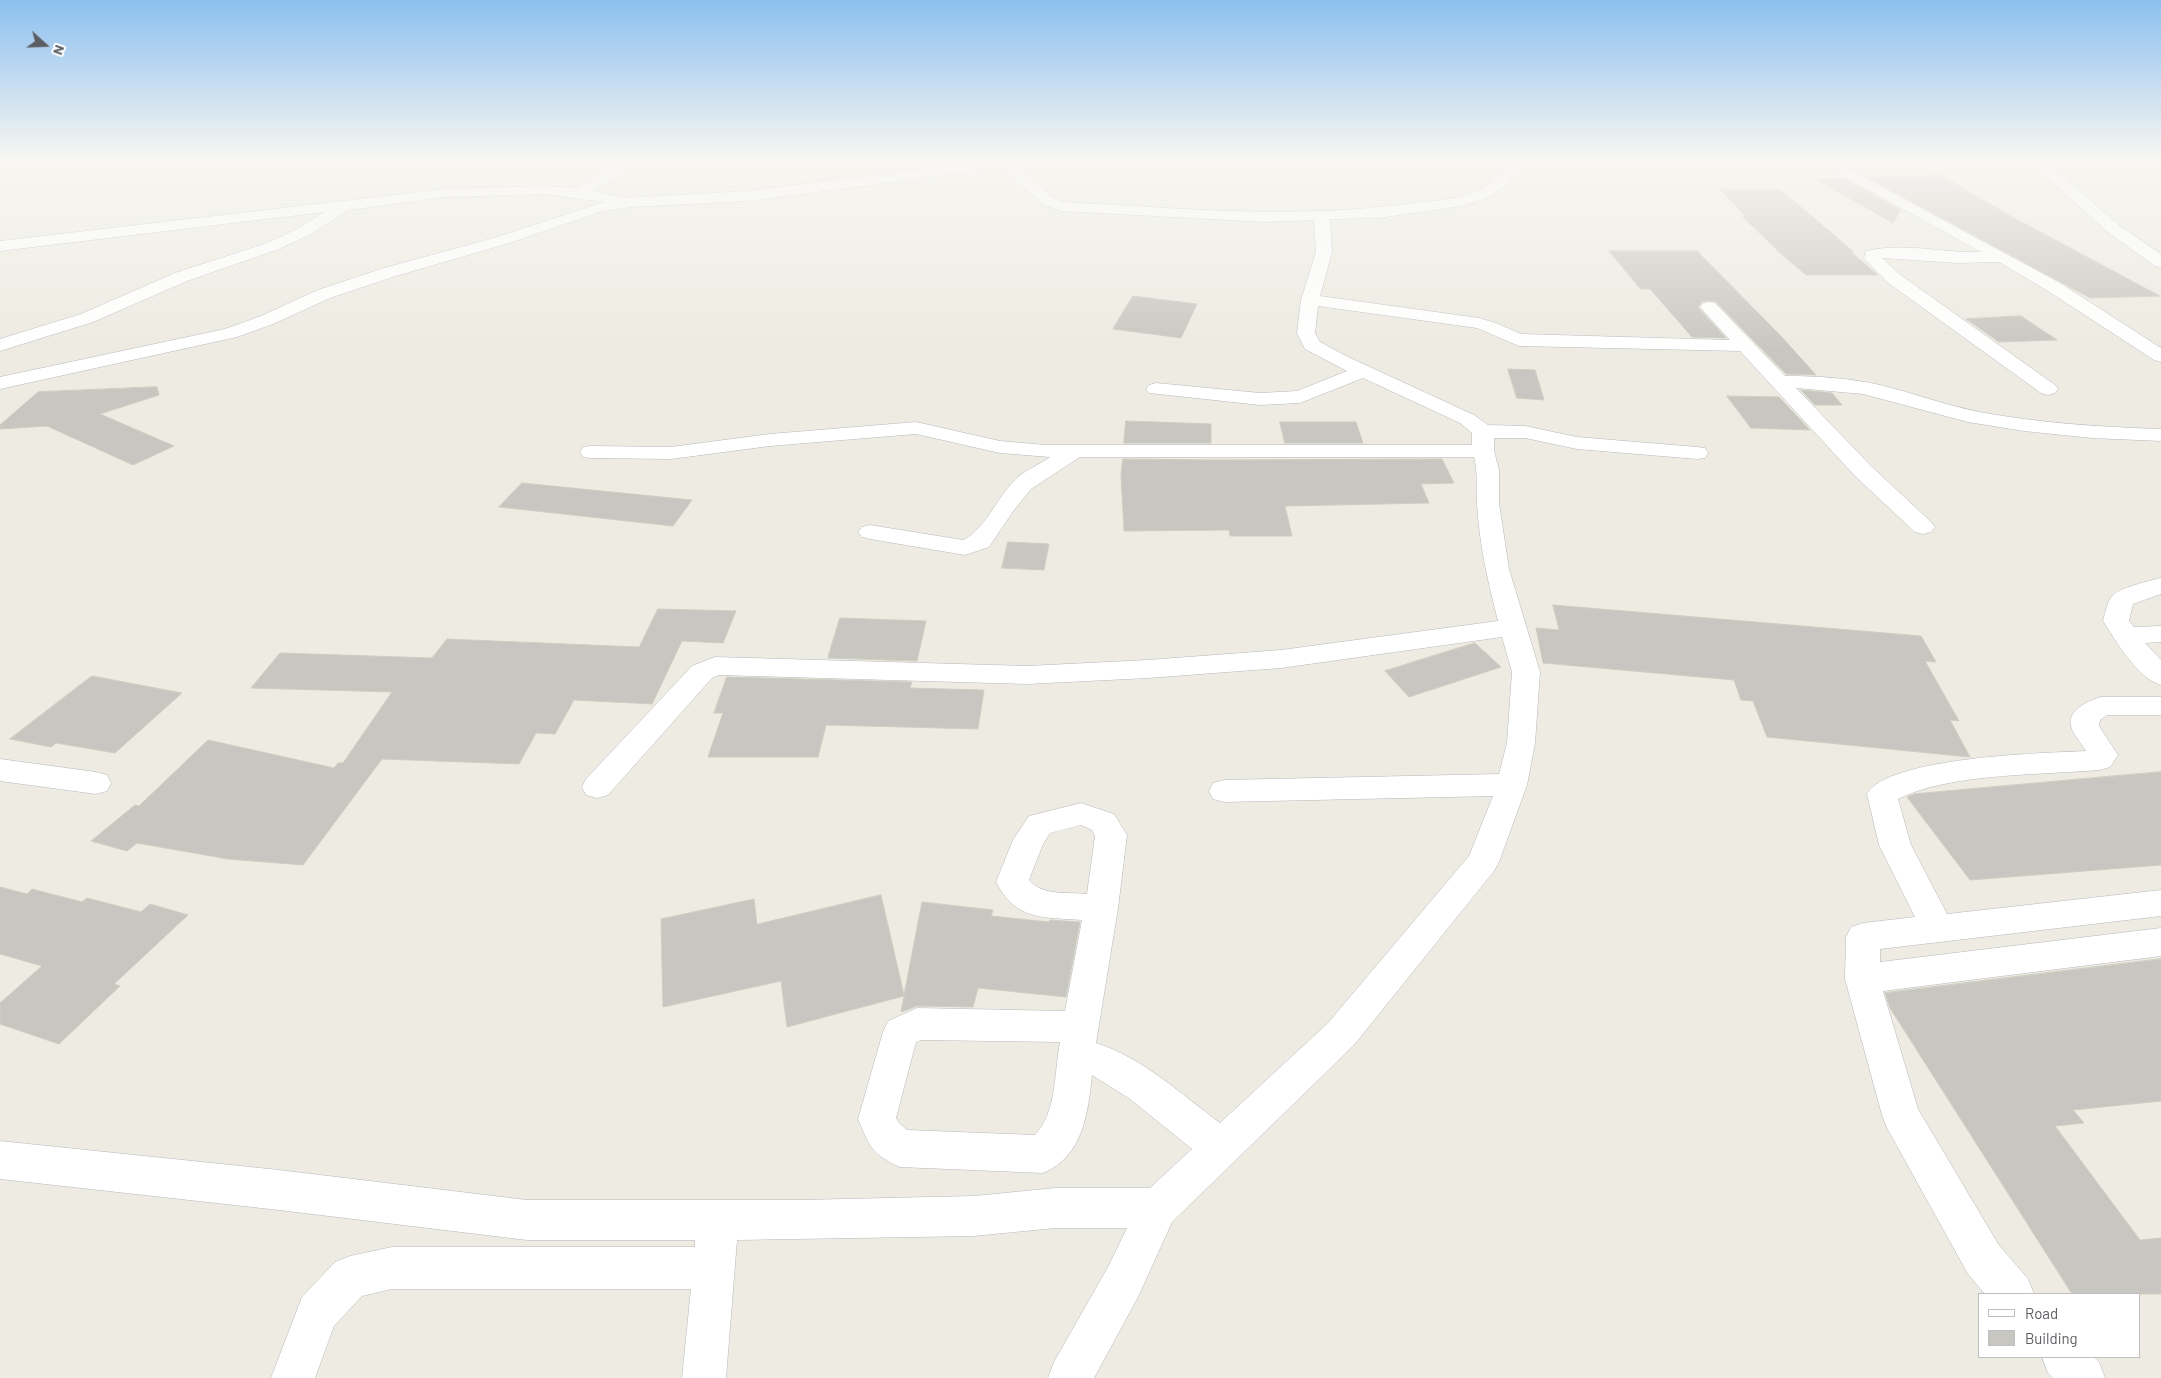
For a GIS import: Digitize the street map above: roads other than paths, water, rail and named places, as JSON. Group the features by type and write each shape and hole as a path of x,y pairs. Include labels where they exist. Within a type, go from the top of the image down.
{"street":[{"path":"0,246 192,222"},
{"path":"0,345 80,320 181,277 273,246 304,232 319,222"},
{"path":"0,383 230,333 267,320 324,294 500,241 555,222"},
{"path":"1070,1378 1123,1282 1158,1208 1340,1034 1483,862 1512,785 1522,743 1526,672 1497,569 1488,504 1488,470 1483,441 1467,420 1312,345 1306,333 1310,300 1324,252 1322,222"},
{"path":"1938,222 2054,287 2161,356"},
{"path":"2106,222 2161,262"},
{"path":"2002,257 1957,258 1887,252 1872,255 1872,258 1893,278 2048,389"},
{"path":"1310,300 1479,323 1490,326 1508,338 1519,340 1746,346"},
{"path":"1708,307 1862,471 1923,527"},
{"path":"1156,389 1260,399 1300,397 1363,371"},
{"path":"1778,382 1813,382 1854,386 1980,418 2088,432 2161,435"},
{"path":"591,452 670,452 770,440 916,428 1000,447 1074,452 1483,441 1525,432 1577,443 1697,452"},
{"path":"870,532 965,548 980,542 1000,513 1024,484 1074,452"},
{"path":"2161,586 2122,600 2116,621 2139,654 2161,676"},
{"path":"597,787 702,672 715,666 898,673 1037,675 1281,659 1512,627"},
{"path":"2127,636 2161,634"},
{"path":"1937,928 1895,845 1882,794 1906,782 1970,769 2100,760 2103,755 2085,726 2085,720 2090,713 2101,706 2161,706"},
{"path":"0,770 96,783"},
{"path":"1224,791 1512,785"},
{"path":"2012,1293 1984,1258 1901,1115 1862,979 1863,936 2161,903"},
{"path":"1101,908 1078,1040 1070,1103 1060,1136 1043,1154 900,1148 885,1136 877,1119 901,1032 917,1024 1078,1040 1104,1062 1143,1087 1221,1148"},
{"path":"1862,979 2161,942"},
{"path":"0,1160 270,1189 527,1220 800,1220 974,1216 1056,1208 1158,1208"},
{"path":"704,1378 718,1220"},
{"path":"293,1378 317,1312 350,1276 392,1268 714,1268"},
{"path":"2065,1358 2083,1378"}]}
